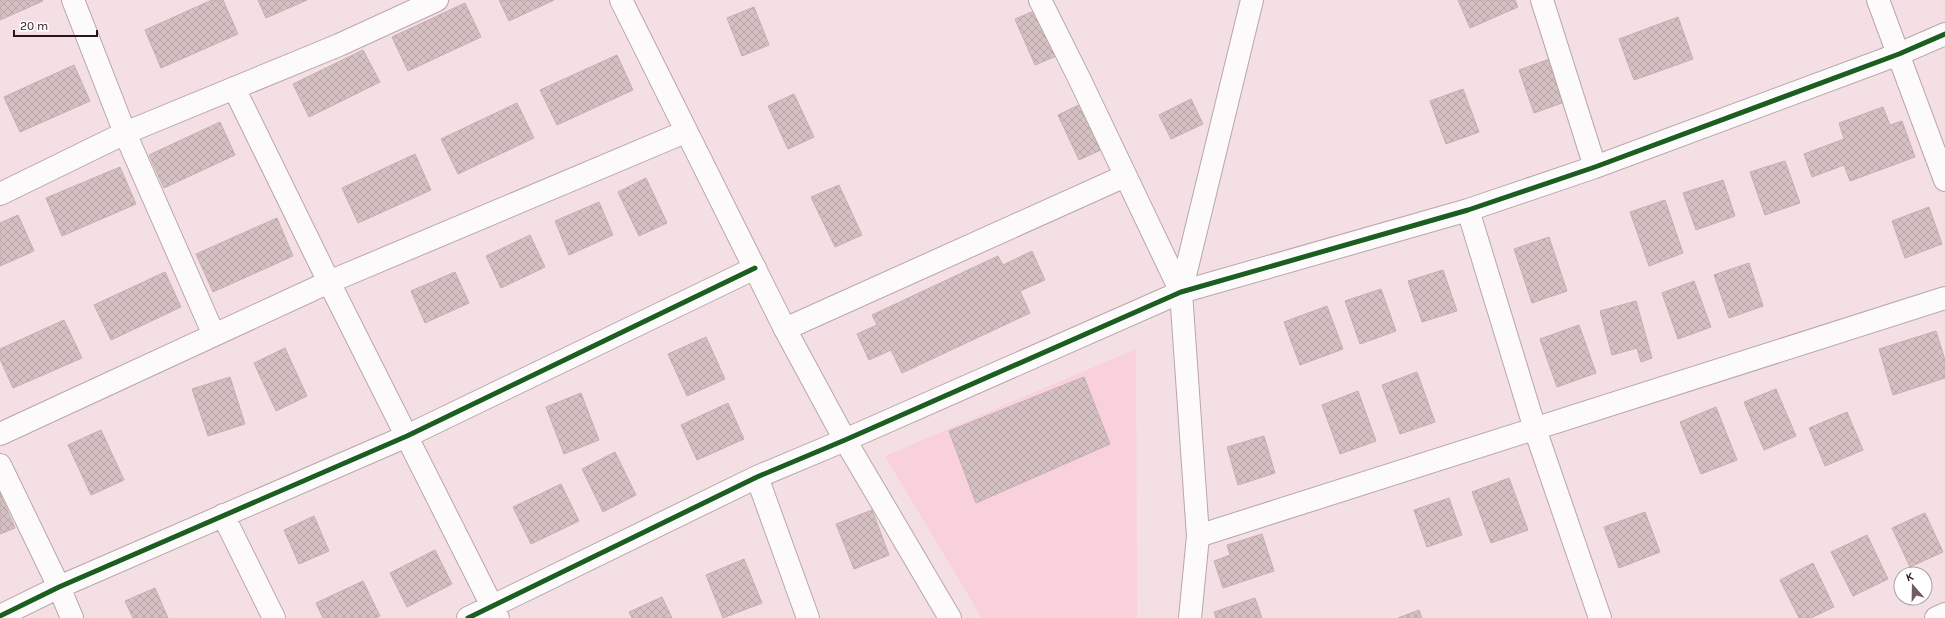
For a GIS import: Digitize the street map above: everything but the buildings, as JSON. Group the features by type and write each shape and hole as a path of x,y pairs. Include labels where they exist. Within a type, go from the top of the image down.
{"street":[{"path":"73,0 125,133 214,335"},
{"path":"0,194 125,133 339,45 437,0"},
{"path":"621,0 685,132 785,329 846,440 950,618"},
{"path":"1040,0 1079,78 1181,292"},
{"path":"1190,618 1198,536 1181,292 1252,0"},
{"path":"1542,0 1595,167"},
{"path":"1878,0 1945,180"},
{"path":"468,618 495,612 757,477 846,440 1181,292 1468,210 1595,167 1899,54 1945,34"},
{"path":"234,88 329,282 495,612"},
{"path":"0,434 329,282 685,132"},
{"path":"785,329 1125,176"},
{"path":"1468,210 1535,429 1600,618"},
{"path":"0,616 59,587 406,436 755,268"},
{"path":"1198,536 1945,298"},
{"path":"0,465 59,587 72,618"},
{"path":"757,477 808,618"},
{"path":"223,515 274,618"},
{"path":"1936,618 1945,614"}],"shaded area":[{"path":"1136,349 1137,618 982,618 885,456"}],"cycle path":[{"path":"468,618 757,477 845,440 1181,292 1468,210 1595,167 1899,54 1945,34"},
{"path":"0,616 59,587 407,436 755,268"}]}
